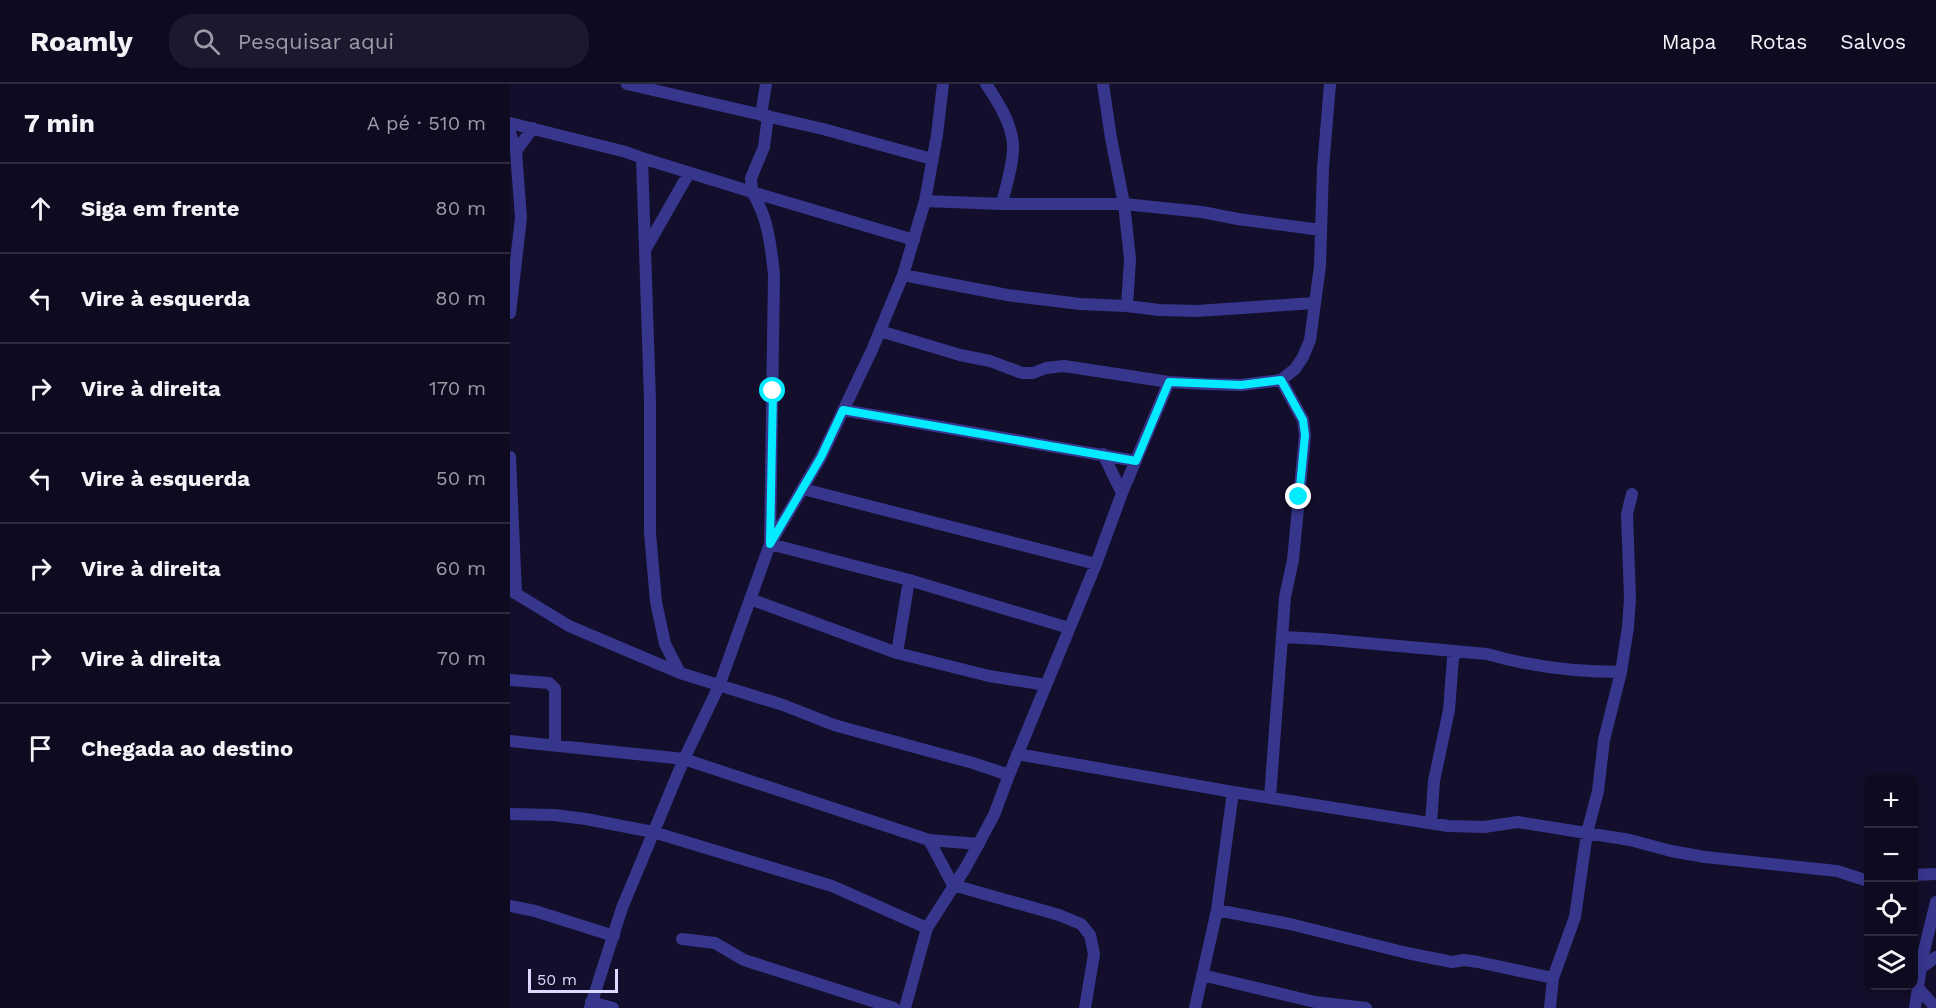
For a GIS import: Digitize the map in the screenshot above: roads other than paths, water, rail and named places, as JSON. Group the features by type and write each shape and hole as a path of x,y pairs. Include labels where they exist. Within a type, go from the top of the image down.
{"street":[{"path":"627,84 823,129 932,159"},
{"path":"766,84 764,147 751,178 752,192 763,213 770,242 774,275 770,544"},
{"path":"613,1008 590,1005 622,908 684,759 719,686 770,544 821,457 880,331 903,274 925,201 943,84"},
{"path":"986,84 1002,109 1011,131 1013,145 1002,204"},
{"path":"1103,84 1124,204 1130,259 1127,306"},
{"path":"880,331 1022,373 1033,373 1046,368 1064,366 1169,382 1241,385 1281,380 1295,369 1310,340 1320,266 1329,89 1319,84"},
{"path":"510,123 626,152 914,240"},
{"path":"516,151 533,128"},
{"path":"510,133 516,151 522,218 510,313"},
{"path":"642,158 650,401 650,532 656,602 665,644 680,673"},
{"path":"645,251 689,173"},
{"path":"925,201 1002,204 1124,204 1202,212 1321,230"},
{"path":"903,274 1007,295 1159,310 1197,311 1314,303"},
{"path":"1294,402 1295,369"},
{"path":"1270,797 1285,597 1293,560 1305,435 1303,420 1281,380"},
{"path":"904,1008 927,928 979,844 994,815 1096,564 1122,493 1169,382"},
{"path":"843,410 1136,461"},
{"path":"1103,454 1122,493"},
{"path":"510,457 513,591 569,626 680,673 783,705 834,725 1009,775"},
{"path":"802,489 1096,564"},
{"path":"1551,1008 1552,978 1575,917 1587,833 1598,791 1604,740 1621,672 1629,617 1627,514 1632,494"},
{"path":"770,544 909,580 1069,628"},
{"path":"897,653 909,580"},
{"path":"750,599 897,653 989,676 1046,685"},
{"path":"1283,637 1486,654 1512,662 1557,669 1621,672"},
{"path":"1431,823 1434,781 1449,710 1454,658 1457,652"},
{"path":"510,680 549,683 555,689 555,746"},
{"path":"510,741 684,759 929,840 979,844"},
{"path":"1017,754 1233,792 1448,826 1484,827 1518,822 1587,833 1705,857 1837,871 1864,879"},
{"path":"1195,1008 1216,910 1233,792"},
{"path":"510,814 576,818 653,832 832,886 927,928"},
{"path":"929,840 953,885 1059,915 1081,924 1090,935 1094,954 1085,1008"},
{"path":"1932,874 1936,886"},
{"path":"1915,1008 1921,968 1931,938 1936,902"},
{"path":"510,906 535,911 614,936"},
{"path":"1216,910 1290,924 1407,953 1452,962 1464,960 1478,962 1552,978"},
{"path":"681,939 715,943 744,960 894,1008"},
{"path":"1921,968 1936,957"},
{"path":"1202,975 1315,1002 1366,1008"},
{"path":"1919,989 1936,1008"}]}
